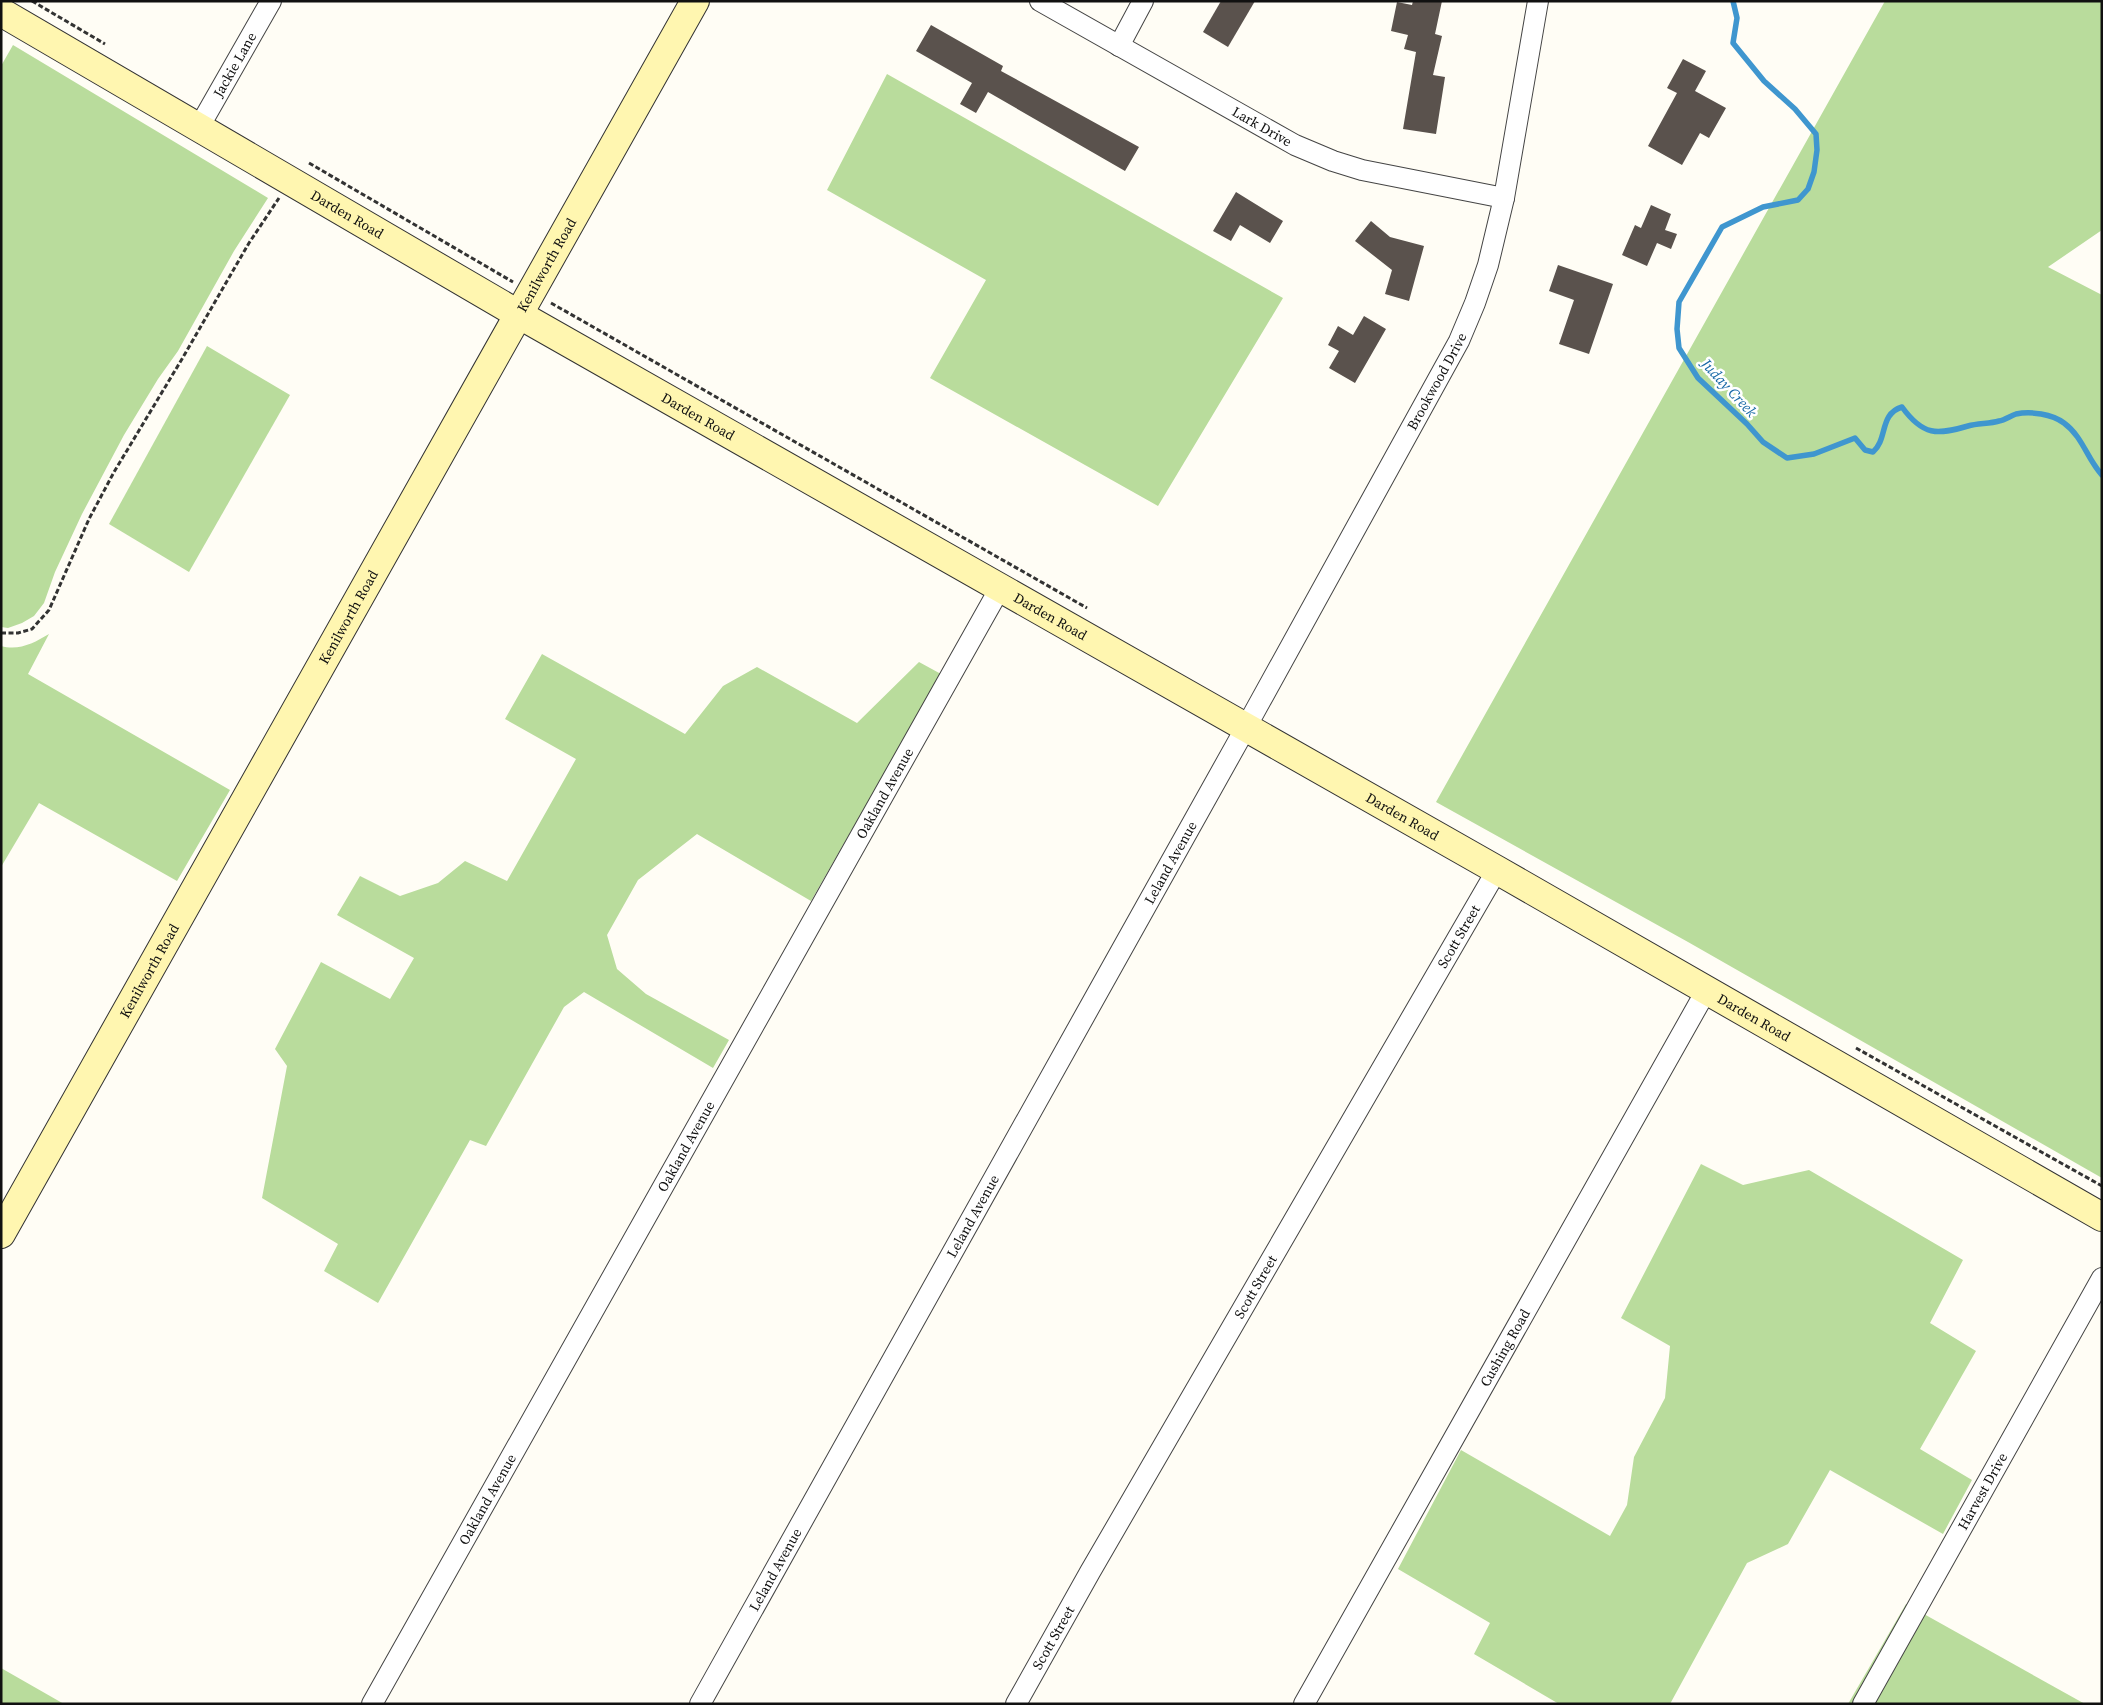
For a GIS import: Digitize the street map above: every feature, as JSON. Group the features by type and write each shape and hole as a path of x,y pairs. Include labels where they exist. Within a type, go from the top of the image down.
{"street":[{"name":"Jackie Lane","path":"198,129 271,1"},
{"name":"Kenilworth Road","path":"1,1234 695,1"},
{"name":"Lark Drive","path":"1040,1 1295,145 1362,170 1504,198"},
{"path":"1119,46 1143,1"},
{"name":"Brookwood Drive","path":"1245,729 1459,341 1475,303 1488,265 1504,198 1538,1"},
{"name":"Darden Road","path":"1,12 198,129 518,314 1245,729 1497,870 2102,1217"},
{"name":"Oakland Avenue","path":"372,1704 1000,588"},
{"name":"Leland Avenue","path":"700,1704 1245,729"},
{"name":"Scott Street","path":"1016,1704 1090,1572 1497,870"},
{"name":"Cushing Road","path":"1304,1704 1706,991"},
{"name":"Harvest Drive","path":"1863,1704 2102,1278"}],"path":[{"path":"1,633 18,633 32,628 49,610 89,519 114,472 249,243 280,196"}],"green space":[{"path":"1885,1 2102,1 2102,230 2048,267 2102,295 2102,1178 1688,942 1436,802"},
{"path":"13,45 268,198 234,251 178,351 158,379 124,435 82,514 55,572 44,603 34,616 8,628 1,627 1,66"},
{"path":"887,74 1283,298 1158,506 930,378 986,280 827,190"},
{"path":"207,346 290,395 189,572 109,524"},
{"path":"49,634 28,674 230,790 177,881 39,803 1,867 1,646 20,647"},
{"path":"542,654 685,734 723,686 757,667 857,723 919,662 941,674 811,901 697,834 638,880 607,935 617,969 646,994 729,1040 713,1068 584,992 564,1007 486,1146 470,1140 378,1303 324,1271 338,1244 262,1198 287,1066 275,1049 321,962 390,999 414,958 337,915 360,876 400,896 438,883 465,861 507,881 576,759 505,719"},
{"path":"1701,1164 1743,1185 1809,1170 1963,1260 1930,1323 1976,1351 1920,1449 1972,1480 1943,1534 1830,1470 1788,1544 1747,1563 1670,1704 1559,1704 1474,1654 1490,1623 1398,1569 1461,1450 1610,1536 1627,1505 1634,1457 1665,1398 1670,1346 1621,1318"},
{"path":"1906,1604 2085,1704 1848,1704"},
{"path":"1,1668 64,1704 1,1704"}],"building":[{"path":"1221,1 1255,1 1228,47 1203,32"},
{"path":"1413,1 1442,1 1435,34 1442,36 1433,75 1445,77 1436,134 1403,129 1416,52 1404,49 1408,35 1391,31 1397,2 1412,5"},
{"path":"931,25 1003,66 1001,71 1139,147 1125,171 988,92 976,113 960,104 972,83 916,51"},
{"path":"1683,59 1706,71 1695,91 1726,108 1709,138 1700,133 1682,165 1648,146 1677,93 1667,88"},
{"path":"1236,192 1283,221 1270,243 1240,225 1231,241 1213,231"},
{"path":"1651,205 1671,214 1665,230 1677,234 1671,249 1657,243 1647,266 1622,255 1635,225 1641,228"},
{"path":"1371,221 1390,237 1424,246 1409,301 1385,294 1392,270 1355,241"},
{"path":"1558,265 1613,284 1589,354 1559,344 1574,300 1549,291"},
{"path":"1364,316 1386,329 1355,383 1329,368 1339,351 1328,345 1338,326 1353,335"}],"waterway":[{"name":"Juday Creek","path":"1733,1 1737,18 1733,43 1764,81 1795,109 1816,134 1817,150 1814,172 1808,189 1798,200 1763,207 1722,227 1679,302 1677,329 1679,348 1698,378 1747,424 1763,442 1787,458 1814,454 1855,438 1865,450 1873,452 1878,447 1890,415 1902,407 1910,417 1924,428 1939,432 1995,422 2016,414 2035,413 2054,417 2064,423 2076,435 2102,475"}]}
